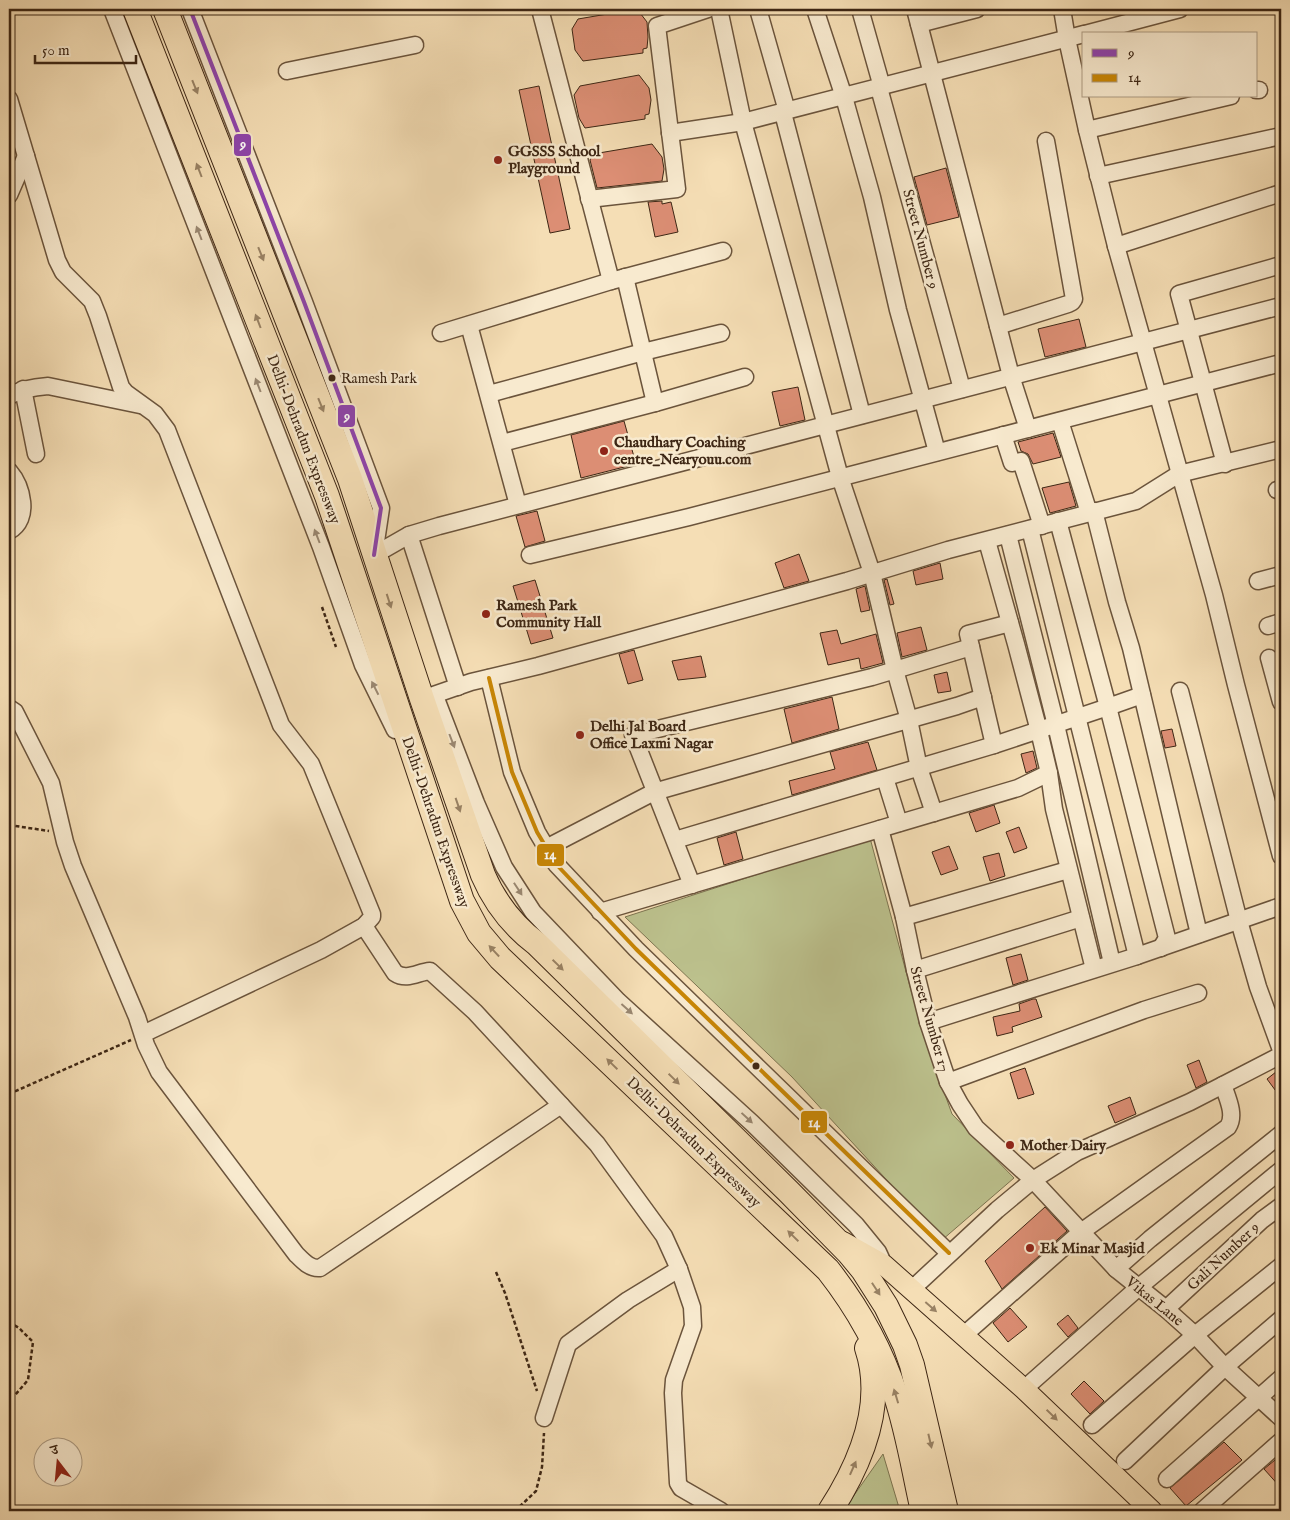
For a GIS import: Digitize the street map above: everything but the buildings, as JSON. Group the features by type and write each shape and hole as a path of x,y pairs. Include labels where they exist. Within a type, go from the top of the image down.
{"highway":[{"name":"Delhi-Dehradun Expressway","path":"135,9 327,496 420,778 462,901 470,918 489,946 828,1270 858,1312 882,1357 901,1413 923,1511"},
{"name":"Delhi-Dehradun Expressway","path":"164,9 350,479 374,555 428,697 483,875 493,896 507,916 835,1238 863,1270 886,1306 905,1345 918,1386 946,1511"},
{"path":"828,1270 865,1342 872,1362 874,1394 872,1418 864,1445 850,1476 830,1511"}],"main road":[{"path":"835,1238 884,1265 1024,1389 1152,1511"}],"street":[{"path":"112,9 321,547 363,665 420,778"},
{"path":"190,9 304,302 381,508 374,555"},
{"path":"540,9 589,198 643,352 655,403"},
{"path":"589,198 677,189 657,26 708,9"},
{"path":"719,9 743,122 840,478 872,573 909,720 919,768 934,813"},
{"path":"758,9 862,415"},
{"path":"815,9 844,97 872,197 898,310 937,452"},
{"name":"Street Number 9","path":"860,9 962,389"},
{"path":"977,9 917,16 998,326 1028,429"},
{"path":"1062,9 1087,130 1116,246 1214,595 1281,856"},
{"path":"1092,32 1180,9"},
{"path":"670,133 743,122 785,112 1082,35"},
{"path":"287,71 415,45"},
{"path":"1087,130 1223,98"},
{"path":"9,99 60,268 92,300 120,387 155,414 167,430 281,725 307,757 316,774 371,910 372,917 364,926 321,950 143,1034"},
{"path":"1098,176 1281,136"},
{"path":"998,326 1068,304 1074,299 1046,141"},
{"path":"9,195 26,156"},
{"path":"1116,246 1281,193"},
{"path":"441,333 618,279 723,251"},
{"path":"1225,464 1179,294 1281,265"},
{"path":"374,555 408,535 1281,306"},
{"path":"469,325 518,505"},
{"path":"489,394 721,333"},
{"path":"530,555 689,517 1281,363"},
{"path":"502,443 655,403 745,376"},
{"path":"36,454 16,393 35,387 48,386 143,405"},
{"path":"1060,421 1092,512 1142,695 1199,934"},
{"path":"1003,435 1012,463 1021,461 1077,717 1137,956"},
{"path":"884,1265 878,1252 856,1225 752,1123 618,1001 533,912 504,867 428,697 489,678 872,573 948,550 1136,501 1179,474 1225,464 1281,448"},
{"path":"9,471 18,484 22,511 18,524 9,531"},
{"path":"1058,521 1168,938 1161,948"},
{"path":"408,535 458,687"},
{"path":"1008,535 1056,725 1112,963"},
{"path":"987,541 1039,731 1068,870 1094,969"},
{"path":"1258,581 1281,575"},
{"path":"994,745 968,634 1010,623"},
{"path":"692,885 633,735 895,670 971,647"},
{"path":"1269,658 1281,702"},
{"path":"489,678 512,772 525,805 556,864 636,949 949,1253"},
{"path":"1180,691 1239,921 1258,987 1281,1050"},
{"path":"675,840 994,745 1142,695"},
{"path":"546,848 654,792 909,720 983,697"},
{"path":"9,708 16,712 51,783 62,833 73,866 146,1045 159,1072 303,1262 315,1269 320,1268 561,1105"},
{"path":"600,912 1018,788 1049,773"},
{"path":"885,778 899,823"},
{"name":"Street Number 17","path":"880,829 904,917 928,1022 948,1082 976,1128 1033,1180"},
{"path":"904,917 1068,870"},
{"path":"928,1022 1137,956 1281,906"},
{"path":"915,970 1081,918"},
{"path":"364,926 395,973 406,977 428,971 432,972 475,1012 597,1144 659,1228 679,1269 692,1307 694,1320 674,1380 676,1477 681,1488 721,1511"},
{"path":"948,1082 1144,1010 1198,993"},
{"path":"911,1290 949,1253 1033,1180 1077,1152 1190,1102 1281,1055"},
{"path":"964,1335 1082,1232 1228,1127 1232,1116 1223,1085"},
{"path":"1116,1269 1150,1239 1281,1134"},
{"path":"1024,1389 1138,1287 1281,1170"},
{"name":"Vikas Lane","path":"1033,1180 1116,1269 1195,1335 1225,1367 1281,1418"},
{"name":"Gali Number 9","path":"1166,1309 1262,1220 1281,1206"},
{"path":"1092,1425 1195,1335 1281,1266"},
{"path":"544,1418 568,1344 628,1300 679,1269"},
{"path":"1125,1462 1225,1367 1281,1319"},
{"path":"1167,1479 1281,1378"},
{"path":"1202,1511 1281,1441"}],"path":[{"path":"322,607 336,648"},
{"path":"9,825 62,833"},
{"path":"9,1094 143,1034"},
{"path":"496,1272 505,1293 537,1391"},
{"path":"9,1322 19,1328 33,1342 28,1380 9,1402"},
{"path":"515,1511 536,1491 542,1468 544,1418"}],"green space":[{"path":"870,838 922,1031 952,1114 1014,1178 942,1240 792,1077 625,917"},
{"path":"883,1454 900,1511 843,1511"}],"transit line":[{"name":"9","path":"190,9 304,302 381,508 374,555"},
{"name":"14","path":"489,678 512,772 537,832 556,864 636,949 949,1253"}],"place":[{"name":"GGSSS School Playground","path":"498,160"},
{"name":"Ramesh Park","path":"332,378"},
{"name":"Chaudhary Coaching centre_Nearyouu.com","path":"604,451"},
{"name":"Ramesh Park Community Hall","path":"486,614"},
{"name":"Delhi Jal Board Office Laxmi Nagar","path":"580,735"},
{"name":"Mother Dairy","path":"1010,1145"},
{"name":"Ek Minar Masjid","path":"1030,1248"}]}
